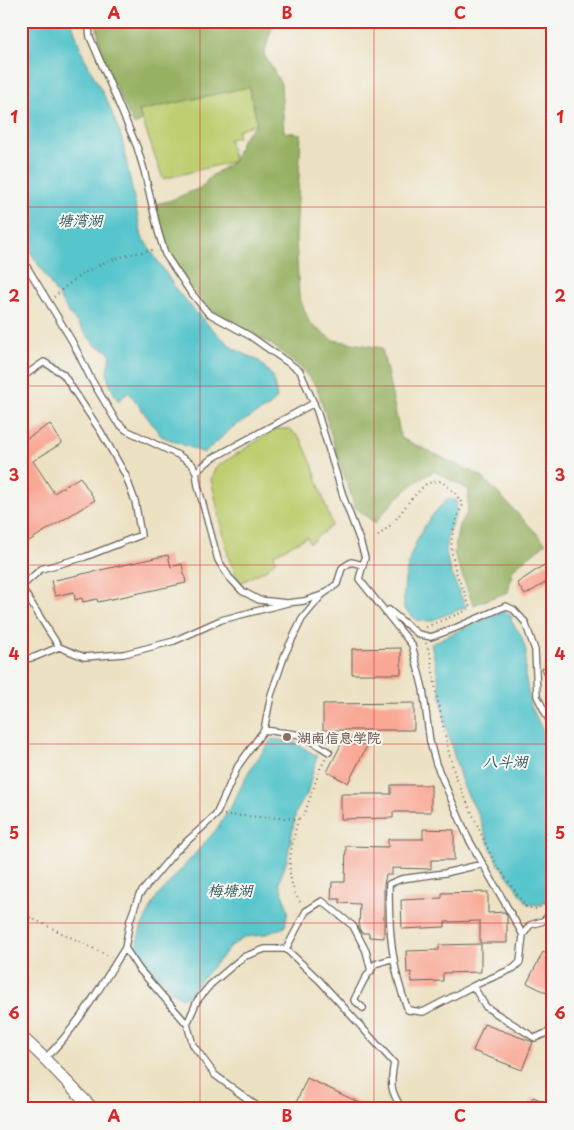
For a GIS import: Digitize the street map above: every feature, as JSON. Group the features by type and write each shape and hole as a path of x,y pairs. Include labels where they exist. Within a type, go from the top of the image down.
{"street":[{"path":"21,1036 45,1058 92,1109"}],"lane":[{"path":"88,21 90,37 137,147 165,254 188,290 208,313 250,336 300,371 314,403 344,499 365,558 360,579 412,645 423,689 430,742 436,764 468,838 523,935"},
{"path":"21,257 72,341 91,379 116,421 126,430 178,454 192,464 196,472 218,560 229,577 242,591 259,600 287,603"},
{"path":"21,378 44,362 63,374 101,432 125,474 134,501 141,535 85,557 41,569 21,586 59,647 84,657 124,654 174,641 221,620 322,595"},
{"path":"196,472 211,459 314,403"},
{"path":"45,1058 56,1048 79,1017 125,948 130,920 139,895 175,852 216,815 238,766 264,730 272,695 285,654 302,619 322,595 336,584 342,568 351,562 363,565"},
{"path":"381,604 418,634 431,637 506,606 514,610 525,622 535,650 537,696 553,728"},
{"path":"21,660 35,657 59,647"},
{"path":"264,730 302,735 329,752"},
{"path":"483,864 445,873 401,879 389,884 390,934 398,986 408,1010 423,1012 473,986 514,968 520,962 523,935 530,925 544,921 553,912"},
{"path":"286,949 306,911 322,901 353,926 366,951 371,971"},
{"path":"125,948 139,969 187,1024 193,1045 215,1075 261,1109"},
{"path":"187,1024 197,1001 210,985 243,957 265,949 286,949 320,981 394,1063 390,1084 393,1094 402,1109"},
{"path":"363,1008 354,1000 375,964 394,958"},
{"path":"473,986 486,1007 535,1038 553,1030"}],"path":[{"path":"48,302 66,286 95,266 113,258 163,248"},
{"path":"378,536 393,523 412,498 427,483 441,481 455,493 463,504 458,514 450,546 452,560 470,609 426,626 423,635 430,653 437,697 451,760 455,775 492,858 526,907 536,909 553,900"},
{"path":"216,815 298,819 304,815 320,769 329,752"},
{"path":"298,819 290,863 290,882 295,895 306,911"},
{"path":"21,913 117,960"}],"green space":[{"path":"96,21 274,21 264,54 281,84 284,132 301,134 296,239 299,296 310,324 333,340 382,348 401,438 481,476 546,543 513,569 508,592 473,605 454,553 459,525 467,513 469,490 434,471 416,482 402,494 375,523 355,507 317,387 301,368 271,344 207,308 185,279 165,247 155,204 169,201 202,187 210,177 234,161 243,138 257,122 249,87 139,111 142,121 134,125 103,62"},
{"path":"249,86 258,122 238,130 238,137 229,139 234,161 163,179 139,111"},
{"path":"276,429 289,429 301,439 312,464 332,525 310,543 307,537 274,554 276,560 267,569 240,583 229,559 211,479 215,468"}],"water":[{"name":"塘湾湖","path":"21,21 72,21 84,57 108,103 121,136 142,237 178,292 205,322 234,349 259,361 273,377 277,398 270,406 233,427 204,453 161,436 129,392 118,401 107,374 111,355 105,349 95,345 69,313 21,237"},
{"path":"448,499 456,500 457,506 455,517 448,533 446,552 453,576 466,607 430,621 417,620 404,609 405,579 408,564 413,549 428,522"},
{"name":"八斗湖","path":"505,611 512,617 511,621 521,635 526,651 525,674 530,704 543,731 553,746 553,896 540,905 528,904 498,863 479,816 463,786 446,727 431,644"},
{"name":"梅塘湖","path":"272,739 294,742 317,756 307,794 296,812 287,860 279,882 288,910 285,927 263,935 245,937 231,946 187,996 182,998 173,992 142,960 136,946 141,928 156,898 216,830 232,805 249,771"}],"building":[{"path":"50,424 62,443 33,461 54,493 80,477 95,500 21,546 21,516 25,514 21,508 21,442"},
{"path":"168,555 171,567 182,564 186,583 98,602 97,599 83,602 82,598 75,600 74,592 55,596 51,581"},
{"path":"547,563 553,572 553,578 525,595 517,583"},
{"path":"401,648 401,674 352,674 352,649"},
{"path":"553,665 553,677 546,679 542,668"},
{"path":"414,703 414,730 323,730 323,704"},
{"path":"346,735 367,746 348,783 327,772"},
{"path":"391,785 431,785 431,812 393,812 393,818 341,819 341,794 391,794"},
{"path":"423,829 454,830 454,860 431,860 431,869 392,868 392,875 386,875 384,884 384,938 369,937 369,933 362,933 359,928 360,904 340,903 340,899 331,899 332,882 345,882 346,846 388,847 388,839 423,839"},
{"path":"488,892 488,913 505,912 507,916 507,943 480,943 480,921 445,922 445,927 402,929 401,900 442,898 442,893"},
{"path":"481,944 481,972 443,973 443,981 412,982 411,972 407,973 406,951 439,950 439,945"},
{"path":"543,952 553,957 553,996 527,983"},
{"path":"484,1024 533,1042 522,1070 473,1051"},
{"path":"307,1078 373,1109 308,1109 296,1103"},
{"path":"533,1097 553,1105 553,1109 527,1109"}],"place":[{"name":"湖南信息学院","path":"287,737"}]}
